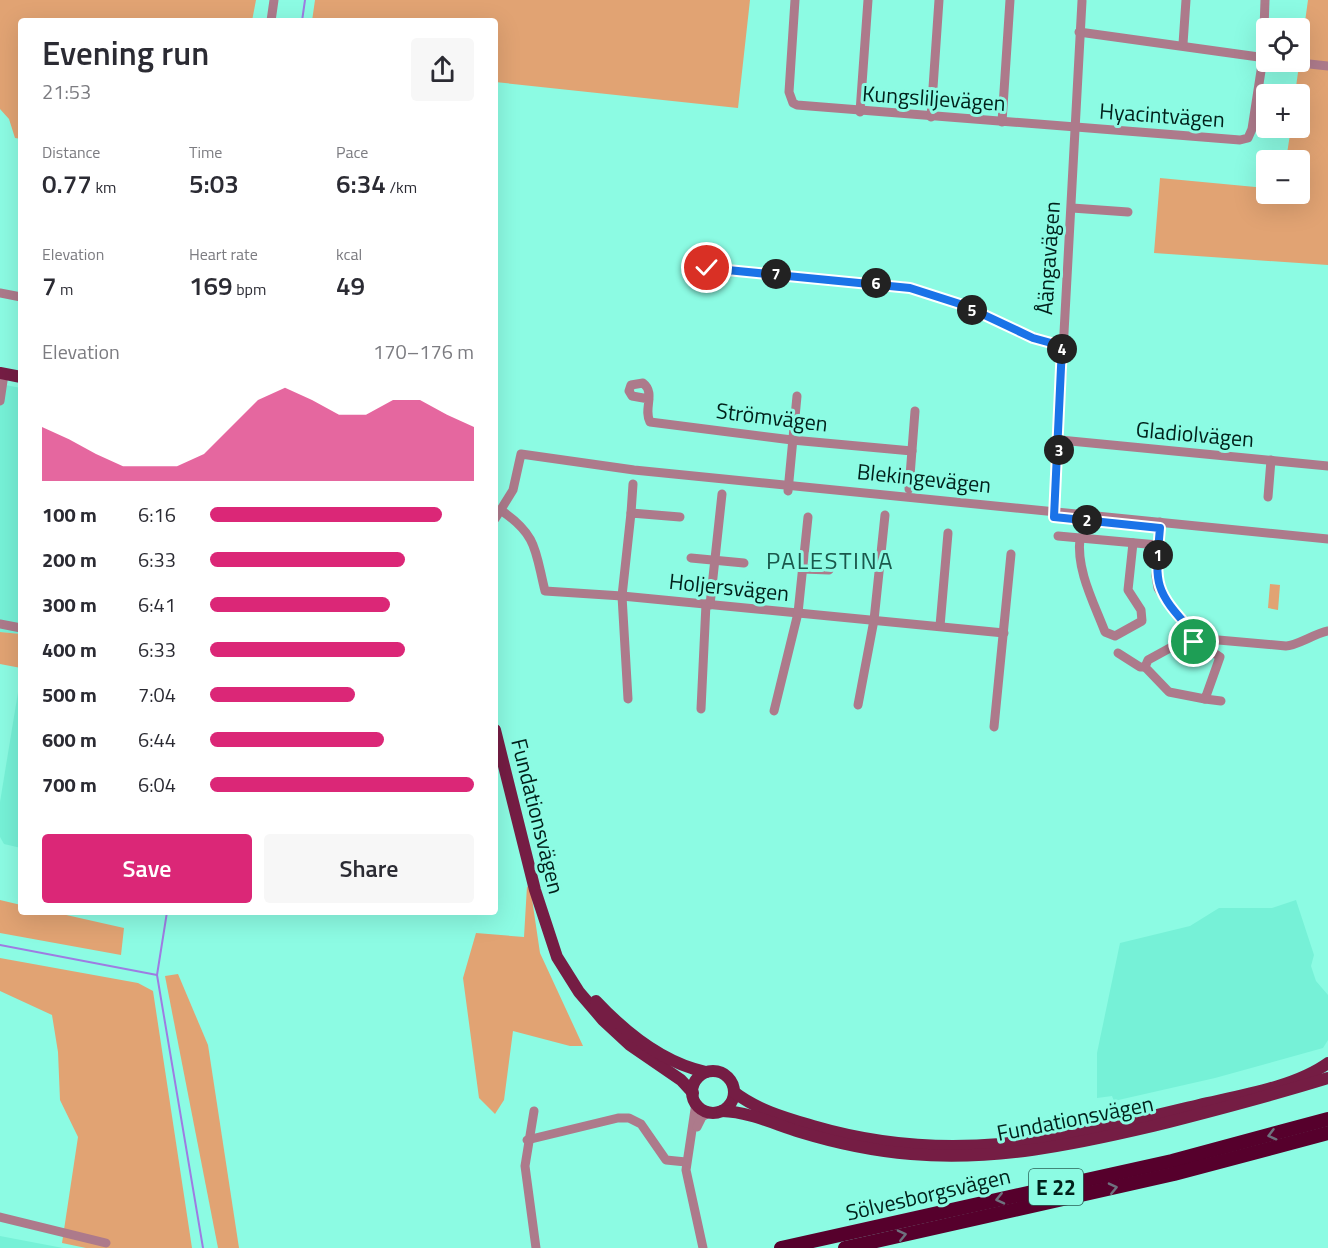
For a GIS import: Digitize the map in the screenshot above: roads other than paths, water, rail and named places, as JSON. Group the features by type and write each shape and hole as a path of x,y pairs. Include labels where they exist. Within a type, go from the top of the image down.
{"highway":[{"name":"Sölvesborgsvägen","path":"782,1248 1172,1161 1328,1119"},
{"name":"Sölvesborgsvägen","path":"845,1248 1174,1174 1328,1133"}],"main road":[{"path":"2,373 18,376"},
{"name":"Fundationsvägen","path":"498,742 541,912 557,957 590,1005 630,1045 681,1080 694,1098"},
{"name":"Fundationsvägen","path":"541,912 575,974 609,1014 645,1044 669,1060 687,1068 706,1072"},
{"name":"Fundationsvägen","path":"734,1092 750,1103 783,1117 857,1136 922,1145 994,1146 1064,1137 1248,1093 1313,1072 1328,1063"},
{"path":"715,1071 726,1075 732,1083 734,1092 730,1105 716,1112 694,1098 695,1082 706,1072 715,1071"},
{"name":"Fundationsvägen","path":"716,1112 753,1115 826,1139 881,1150 941,1156 993,1156 1041,1151 1089,1141 1250,1102 1328,1078"}],"street":[{"path":"271,18 274,0"},
{"name":"Kungsliljevägen","path":"795,0 789,92 793,103 860,112 1073,128"},
{"path":"860,112 868,0"},
{"path":"931,117 939,0"},
{"path":"1002,122 1010,0"},
{"path":"1183,44 1186,0"},
{"path":"1265,0 1265,18"},
{"name":"Åängavägen","path":"1054,514 1060,440 1062,346 1072,208 1073,128 1082,2"},
{"path":"1079,32 1183,44 1256,57"},
{"path":"1310,64 1328,66"},
{"name":"Hyacintvägen","path":"1073,128 1240,140 1248,138 1261,72"},
{"path":"1072,208 1128,212"},
{"path":"707,268 910,288 963,305 1033,338 1062,346"},
{"path":"0,293 18,296"},
{"path":"0,401 2,373"},
{"path":"788,489 797,396"},
{"name":"Strömvägen","path":"649,399 650,422 792,440 912,451"},
{"path":"909,489 915,411"},
{"name":"Gladiolvägen","path":"1060,440 1328,465"},
{"name":"Blekingevägen","path":"498,516 513,490 521,457 634,476 1054,514 1328,544"},
{"path":"1268,497 1271,460"},
{"path":"628,699 622,596 633,484"},
{"path":"701,709 708,604 716,560 722,494"},
{"name":"Holjersvägen","path":"502,511 521,524 532,540 545,591 622,596 1004,633"},
{"path":"631,513 680,517"},
{"path":"858,705 874,620 885,515"},
{"path":"774,711 798,613 808,517"},
{"path":"1160,525 1156,576 1158,588 1191,634 1220,657 1205,699"},
{"name":"Blekingevägen","path":"1160,525 1328,539"},
{"path":"940,626 948,533"},
{"path":"1058,536 1158,545"},
{"path":"1080,538 1079,547 1088,588 1105,632 1115,636 1142,621 1141,610 1128,590 1133,543"},
{"path":"994,727 1011,554"},
{"path":"691,558 744,563"},
{"path":"803,568 828,570"},
{"path":"0,624 18,627"},
{"path":"1145,667 1148,660 1191,634 1207,639 1293,646 1308,637 1328,632"},
{"path":"1118,653 1140,667 1145,667 1169,692 1221,701"},
{"path":"694,1098 691,1137 686,1162 687,1180 703,1248"},
{"path":"534,1111 527,1140 525,1166 536,1248"},
{"path":"691,1137 702,1117 716,1112"},
{"path":"527,1140 624,1117 641,1124 666,1160 686,1162"},
{"path":"0,1217 106,1243"}],"waterway":[{"path":"302,18 305,0"},
{"path":"167,915 157,975 203,1248"},
{"path":"0,945 157,975"}],"district":[{"name":"PALESTINA","path":"830,560"}]}
